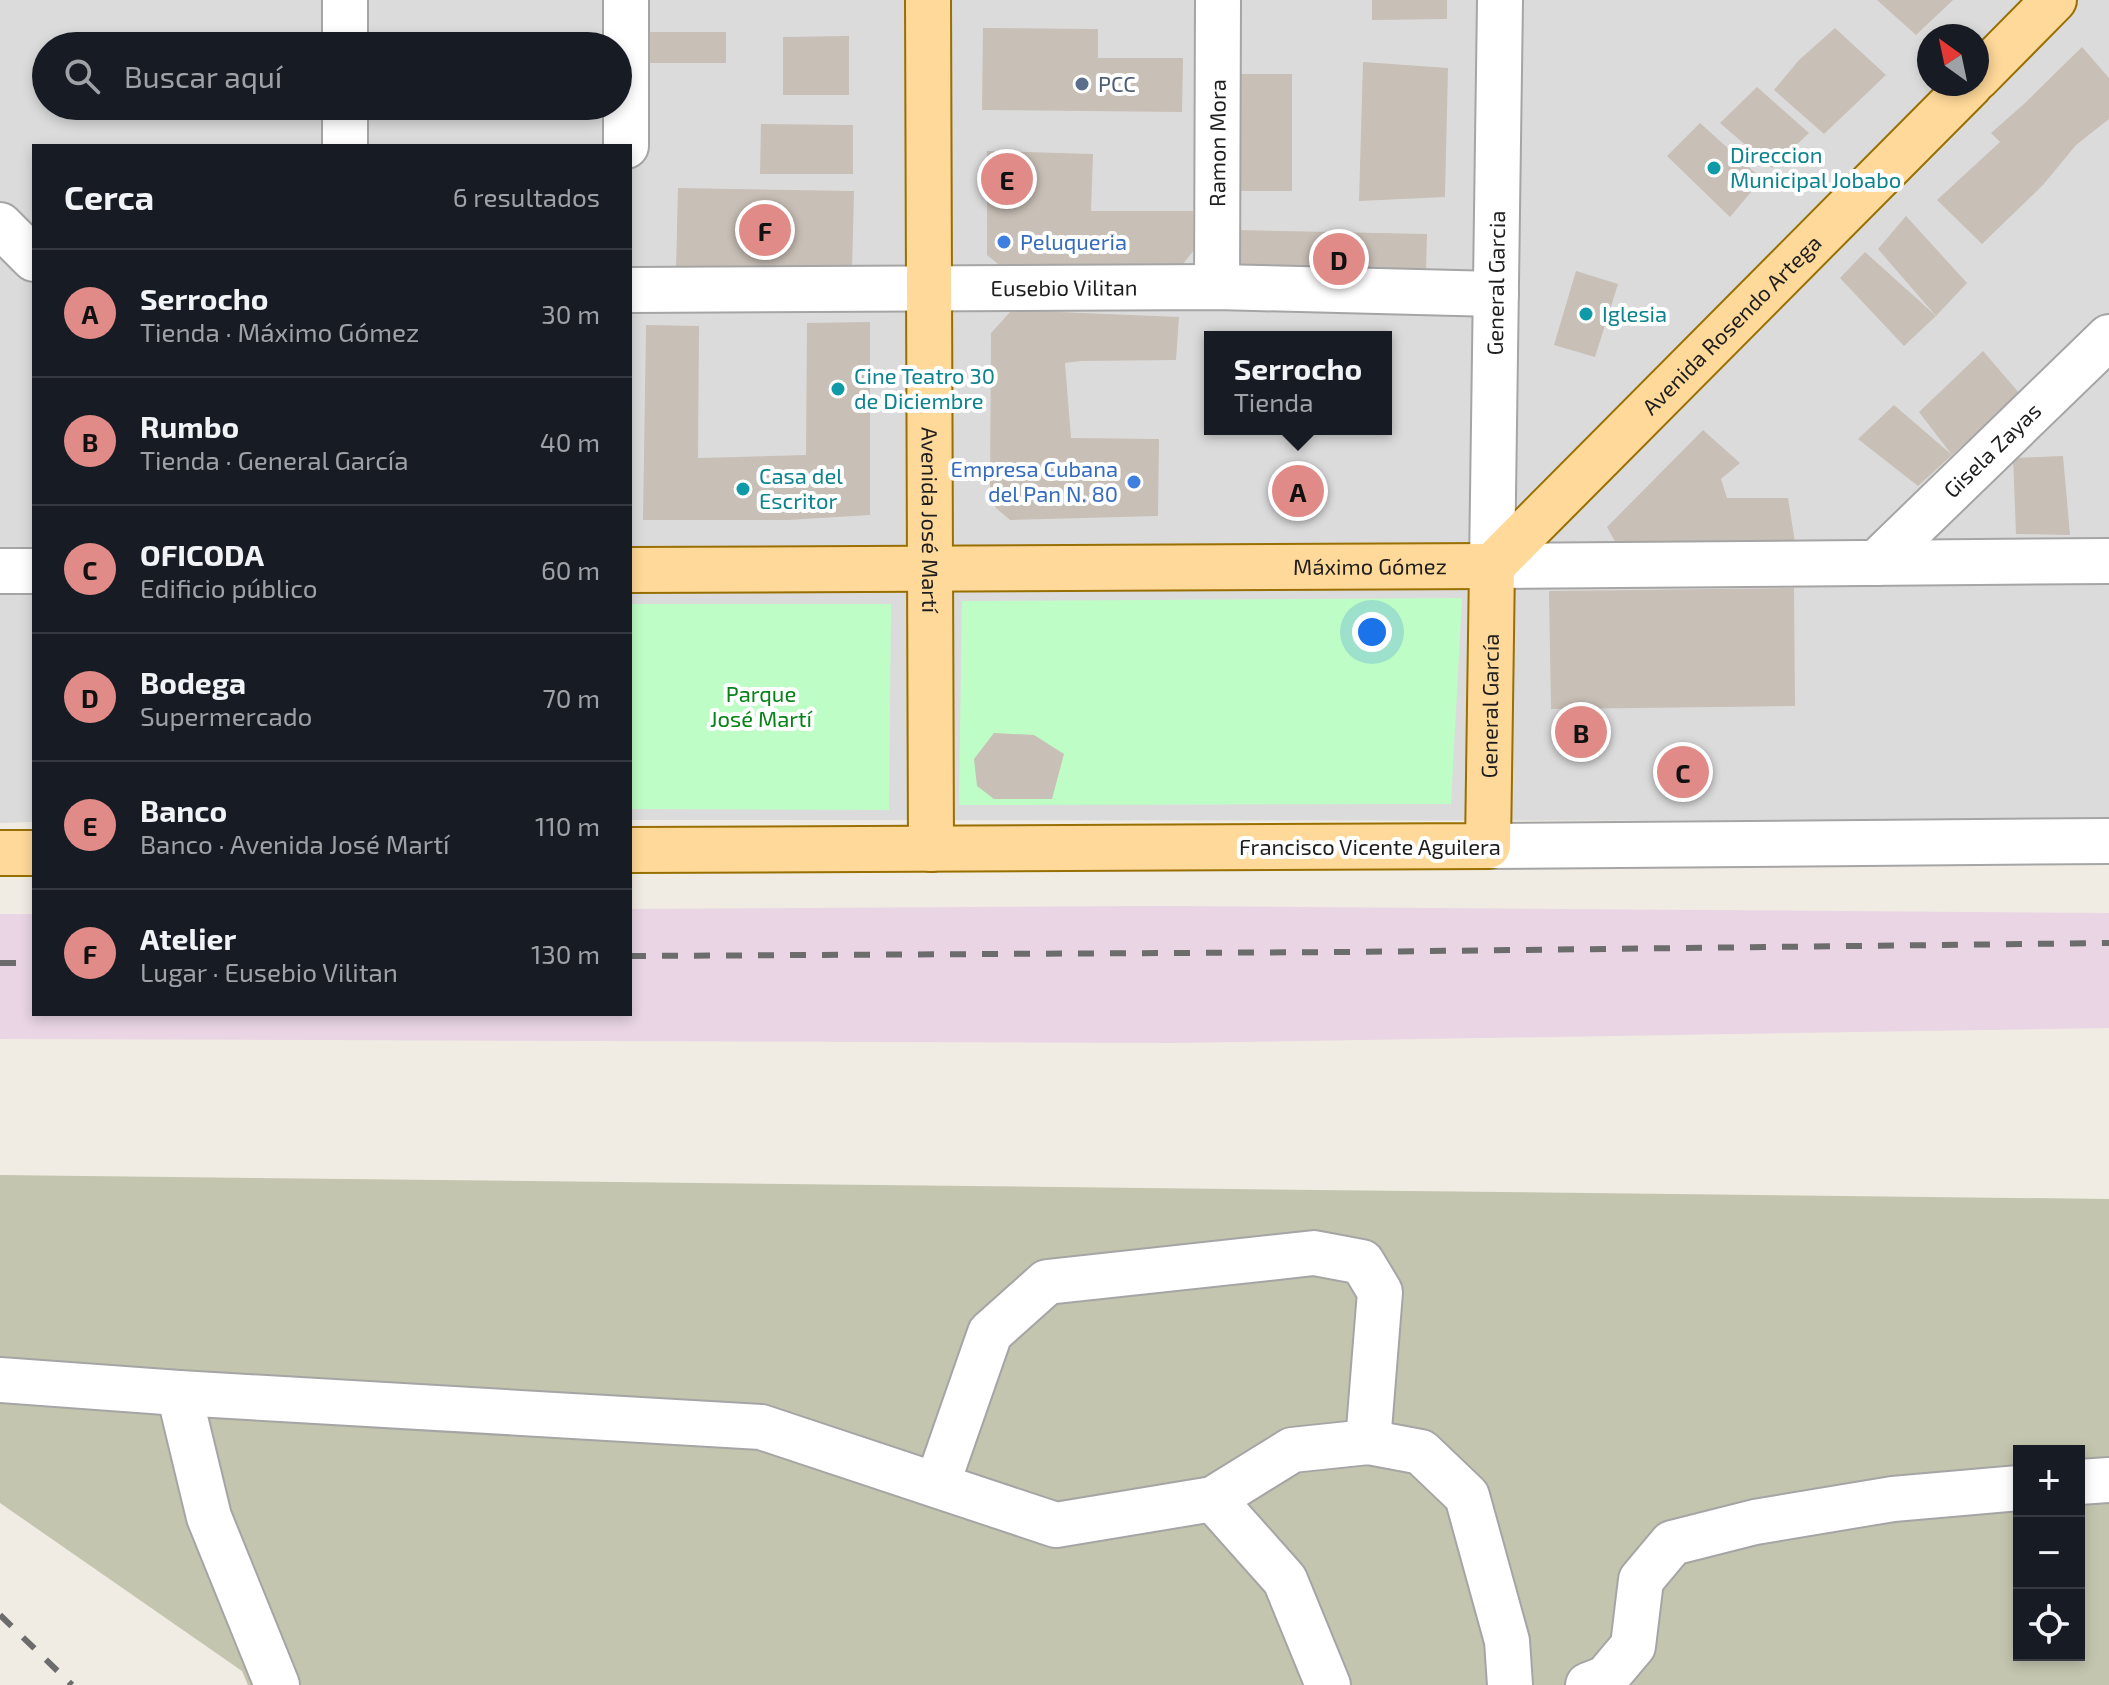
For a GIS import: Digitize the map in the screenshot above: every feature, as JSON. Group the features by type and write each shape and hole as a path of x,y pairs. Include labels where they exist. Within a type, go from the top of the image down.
{"main road":[{"name":"Avenida José Martí","path":"928,0 931,849"},
{"path":"1989,66 2054,0"},
{"name":"Avenida Rosendo Artega","path":"1492,566 1959,96"},
{"name":"Máximo Gómez","path":"632,570 1492,566"},
{"name":"General García","path":"1488,846 1492,566"},
{"name":"Francisco Vicente Aguilera","path":"632,850 1488,846"},
{"path":"0,853 32,853"}],"street":[{"path":"345,0 345,32"},
{"path":"626,0 626,32"},
{"name":"Ramon Mora","path":"1217,287 1218,0"},
{"name":"General Garcia","path":"1492,566 1500,0"},
{"path":"345,120 345,144"},
{"path":"626,120 626,144"},
{"path":"0,225 32,257"},
{"name":"Eusebio Vilitan","path":"632,290 1217,287 1496,294"},
{"name":"Gisela Zayas","path":"1876,563 2109,337"},
{"name":"Máximo Gómez","path":"1492,566 2109,561"},
{"path":"0,571 32,571"},
{"name":"Francisco Vicente Aguilera","path":"1488,846 2109,841"},
{"path":"937,1485 990,1333 1047,1282 1314,1253 1362,1262 1380,1292 1368,1442"},
{"path":"0,1380 761,1427 1056,1525 1213,1499 1292,1450 1368,1442 1421,1452 1467,1496 1507,1641 1510,1685"},
{"path":"179,1393 209,1517 277,1685"},
{"path":"2085,1482 2109,1480"},
{"path":"1588,1685 1606,1678 1633,1646 1641,1580 1672,1543 1755,1522 1893,1499 2013,1489"},
{"path":"1213,1499 1285,1580 1328,1685"}],"shaded area":[{"path":"0,0 2109,0 2109,821 632,820 632,144 32,144 32,822 0,823"},
{"path":"1160,906 2109,913 2109,1028 1174,1043 0,1039 0,914 32,914 32,1016 632,1016 632,909"},
{"path":"0,1175 2109,1199 2109,1685 248,1685 242,1671 0,1503"}],"green space":[{"path":"1462,598 1451,804 959,805 962,601"},
{"name":"Parque José Martí","path":"632,604 891,604 889,810 632,809"}],"building":[{"path":"1372,0 1447,0 1447,19 1372,20"},
{"path":"1877,0 1953,0 1928,24 1917,24 1916,35"},
{"name":"PCC","path":"983,28 1098,29 1098,58 1183,58 1182,112 982,110"},
{"path":"1835,28 1886,75 1824,134 1774,90 1799,60"},
{"path":"649,32 726,32 726,63 649,63"},
{"path":"849,36 849,95 783,95 783,37"},
{"path":"2082,47 2109,78 2109,119 2076,145 2043,185 1982,244 1937,200 2000,142 1991,133"},
{"path":"1363,62 1448,68 1445,197 1359,201"},
{"path":"1235,74 1292,74 1292,191 1234,191"},
{"path":"1757,87 1809,133 1772,168 1720,123"},
{"name":"Direccion Municipal Jobabo","path":"1700,123 1762,179 1730,217 1667,156"},
{"path":"761,124 853,125 853,174 760,174"},
{"path":"987,151 1093,154 1091,211 1193,211 1194,250 1179,269 1003,268 987,255"},
{"path":"678,188 854,191 852,271 676,268"},
{"path":"1906,216 1967,283 1936,316 1878,249"},
{"path":"1234,230 1427,234 1426,272 1233,270"},
{"path":"1865,252 1936,316 1904,346 1840,278"},
{"name":"Iglesia","path":"1576,271 1618,284 1595,357 1554,345"},
{"path":"1012,310 1179,317 1176,360 1065,363 1071,438 1159,439 1158,516 1010,520 996,508 990,492 991,333"},
{"path":"870,322 870,515 788,520 643,520 646,325 699,326 698,458 806,455 807,323"},
{"path":"1983,351 2020,394 1952,455 1919,412"},
{"path":"1894,405 1952,455 1918,486 1858,439"},
{"path":"1703,430 1740,463 1721,479 1727,498 1788,498 1795,542 1617,545 1607,527"},
{"path":"2063,456 2070,535 2016,534 2013,458"},
{"path":"1794,588 1795,706 1551,709 1549,591"},
{"path":"994,733 1034,735 1064,754 1052,799 994,799 977,786 974,759"}],"railway":[{"path":"632,956 2109,943"},
{"path":"0,963 32,963"},
{"path":"0,1615 72,1685"}],"place":[{"name":"PCC","path":"1082,84"},
{"name":"Direccion Municipal Jobabo","path":"1714,168"},
{"name":"Banco","path":"1007,179"},
{"name":"Atelier","path":"765,230"},
{"name":"Peluqueria","path":"1004,242"},
{"name":"Bodega","path":"1339,259"},
{"name":"Iglesia","path":"1586,314"},
{"name":"Cine Teatro 30 de Diciembre","path":"838,389"},
{"name":"Empresa Cubana del Pan N. 80","path":"1134,482"},
{"name":"Casa del Escritor","path":"743,489"},
{"name":"Serrocho","path":"1298,491"},
{"name":"Rumbo","path":"1581,732"},
{"name":"OFICODA","path":"1683,772"}]}
